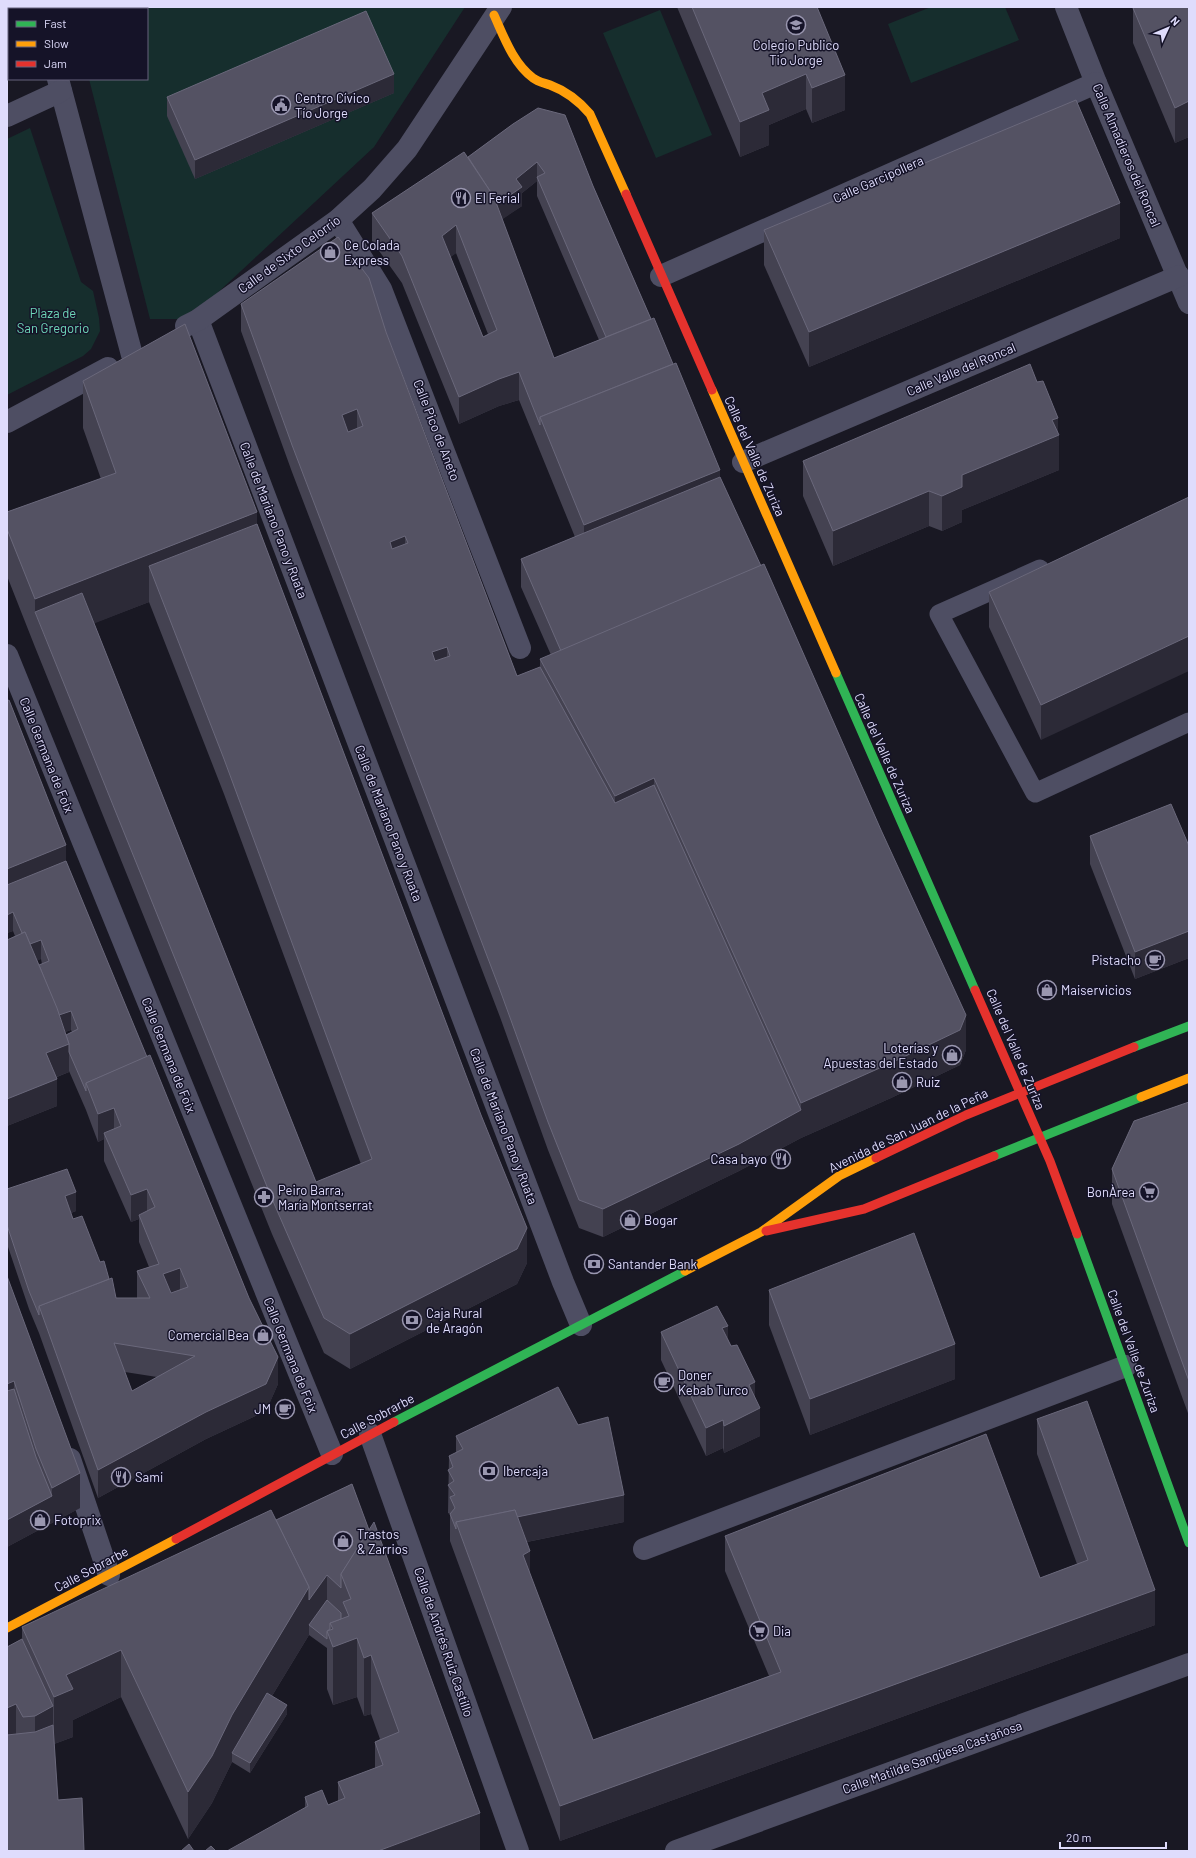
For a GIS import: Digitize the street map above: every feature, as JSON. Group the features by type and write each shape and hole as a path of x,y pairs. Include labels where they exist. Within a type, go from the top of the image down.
{"main road":[{"name":"Calle del Valle de Zuriza","path":"497,11 504,37 525,71 534,79 568,93 579,100 588,110 1040,1138 1126,1366 1189,1543"},
{"name":"Avenida de San Juan de la Peña","path":"761,1232 809,1196 839,1176 966,1115 1020,1092 1189,1026"},
{"path":"761,1232 864,1209 1189,1078"},
{"name":"Calle Sobrarbe","path":"7,1628 109,1575 370,1434 761,1232"}],"street":[{"name":"Calle Almadieros del Roncal","path":"1066,7 1096,83 1179,276 1189,303"},
{"name":"Calle de Sixto Celorrio","path":"172,334 198,320 338,220 372,189 407,149 497,11"},
{"name":"Calle Garcipollera","path":"661,276 1096,83"},
{"path":"7,116 59,85 132,355"},
{"name":"Calle Pico de Aneto","path":"338,220 381,289 520,648"},
{"name":"Calle Valle del Roncal","path":"743,462 1179,276"},
{"name":"Calle de Mariano Pano y Ruata","path":"198,320 563,1282 581,1325"},
{"path":"7,422 152,345"},
{"name":"Calle Germana de Foix","path":"7,655 332,1454"},
{"path":"644,1549 1126,1366"},
{"name":"Calle de Andrés Ruiz Castillo","path":"370,1434 518,1851"},
{"path":"62,1437 109,1575"},
{"name":"Calle Matilde Sangüesa Castañosa","path":"676,1851 1189,1664"}],"lane":[{"path":"1053,563 939,614 1035,793 1189,722"}],"green space":[{"path":"465,7 374,147 213,297 180,319 150,319 89,80 148,80 148,8 72,8"},
{"path":"931,7 1005,7 1019,40 911,83 888,24"},
{"path":"660,10 712,135 656,158 603,33"},
{"name":"Plaza de San Gregorio","path":"30,128 81,282 93,291 99,318 100,331 91,349 83,356 7,395 7,139"}],"building":[{"path":"7,7 13,7 8,8 7,25"},
{"path":"692,7 817,7 845,75 812,88 806,74 762,93 769,110 740,122"},
{"path":"1189,7 1189,101 1175,108 1133,8"},
{"name":"Centro Cívico Tío Jorge","path":"366,11 394,74 195,160 167,97"},
{"path":"1076,100 1120,203 809,332 764,230"},
{"path":"538,108 565,115 593,186 651,319 606,337 537,177 545,173 537,162 516,179 522,187 497,204 468,157 513,124"},
{"path":"464,152 494,197 554,358 654,318 673,364 540,417 540,425 519,372 499,379 459,397 402,256 372,213","holes":["456,225 497,330 483,337 442,236"]},
{"path":"338,237 369,278 386,332 517,676 540,667 615,803 654,785 801,1110 739,1144 603,1209 579,1200 548,1122 500,990 292,445 241,304","holes":["357,409 363,426 348,432 342,415","405,536 408,543 392,549 390,542","447,647 450,656 435,661 432,652"]},
{"path":"185,324 257,512 35,599 7,529 7,512 116,473 83,381"},
{"path":"676,363 720,470 584,525 540,417"},
{"path":"1030,364 1037,382 1043,381 1058,418 1052,420 1059,435 962,475 962,487 942,496 929,491 833,531 803,461"},
{"path":"720,477 761,566 561,651 521,559"},
{"path":"1189,497 1189,636 1041,705 989,592"},
{"path":"257,524 481,1115 527,1228 517,1249 350,1334 324,1318 272,1199 35,612 82,593 316,1182 372,1159 224,759 149,566"},
{"path":"764,564 881,830 966,1015 960,1030 891,1063 801,1103 654,778 615,796 540,659"},
{"path":"9,700 66,845 7,869 7,701"},
{"path":"1171,804 1189,846 1189,931 1135,952 1090,836"},
{"path":"66,861 147,1057 86,1083 86,1091 69,1052 69,1044 66,1035 78,1029 71,1011 59,1015 39,965 49,961 41,940 30,944 25,932 22,933 13,912 7,915 7,885"},
{"path":"25,932 57,1008 69,1044 46,1053 57,1079 7,1099 7,940"},
{"path":"150,1055 249,1298 278,1357 266,1384 206,1412 98,1470 39,1306 112,1278 116,1298 150,1298 137,1271 159,1264 139,1215 155,1207 147,1189 131,1195 104,1133 121,1126 114,1108 98,1114 86,1083","holes":["180,1268 188,1287 171,1293 163,1274","114,1343 195,1356 132,1391"]},
{"path":"1189,1102 1189,1381 1112,1169 1134,1121"},
{"path":"67,1169 76,1192 65,1196 73,1219 82,1216 100,1262 104,1261 109,1279 39,1306 39,1315 29,1291 7,1225 7,1189"},
{"path":"914,1233 955,1344 810,1399 769,1290"},
{"path":"7,1276 80,1473 52,1488 36,1449 14,1381 7,1384"},
{"path":"717,1306 728,1326 722,1328 731,1346 737,1345 755,1382 749,1385 760,1408 724,1426 723,1420 706,1428 661,1332"},
{"path":"558,1387 578,1425 608,1417 624,1495 517,1517 515,1510 456,1522 456,1529 450,1514 455,1508 450,1497 455,1495 448,1485 454,1481 448,1470 453,1467 449,1456 463,1449 456,1436"},
{"path":"14,1389 36,1457 52,1496 7,1520 7,1391"},
{"path":"1087,1401 1155,1590 560,1806 456,1522 515,1510 530,1551 523,1555 593,1740 781,1672 725,1536 986,1434 1040,1578 1088,1560 1037,1419"},
{"path":"352,1484 369,1530 341,1574 341,1588 327,1575 309,1600 309,1587 276,1520"},
{"path":"271,1510 309,1587 232,1715 212,1756 188,1792 121,1650 66,1675 73,1689 54,1697 22,1627"},
{"path":"374,1522 480,1813 378,1851 227,1851 308,1806 305,1797 322,1790 328,1805 345,1798 338,1782 383,1765 375,1742 399,1732 371,1655 364,1658 357,1638 333,1647 327,1631 333,1629 330,1623 349,1616 343,1602 351,1599 341,1574"},
{"path":"327,1600 341,1613 341,1619 330,1623 330,1629 327,1631 327,1639 309,1625"},
{"path":"22,1639 53,1706 35,1716 23,1717 16,1704 7,1708 7,1647"},
{"path":"267,1693 287,1705 250,1763 232,1753"},
{"path":"53,1725 58,1800 82,1798 84,1851 7,1851 7,1735 35,1732"},
{"path":"189,1844 194,1851 181,1851"},
{"path":"211,1846 216,1851 205,1851"}],"traffic: fast":[{"path":"836,673 975,990"},
{"path":"1134,1047 1189,1026"},
{"path":"994,1156 1141,1097"},
{"path":"1077,1234 1189,1543"},
{"path":"394,1422 685,1271"}],"traffic: slow":[{"path":"494,15 505,41 526,72 533,78 567,93 590,114 626,194"},
{"path":"712,390 836,673"},
{"path":"1141,1097 1189,1078"},
{"path":"685,1271 761,1232 839,1176 876,1158"},
{"path":"7,1628 176,1539"}],"traffic: jam":[{"path":"626,194 712,390"},
{"path":"975,990 1050,1161 1077,1234"},
{"path":"876,1158 966,1115 1134,1047"},
{"path":"766,1231 864,1209 994,1156"},
{"path":"176,1539 394,1422"}],"place":[{"name":"Colegio Publico Tio Jorge","path":"796,25"},
{"name":"Centro Cívico Tío Jorge","path":"281,105"},
{"name":"El Ferial","path":"461,198"},
{"name":"Ce Colada Express","path":"330,252"},
{"name":"Pistacho","path":"1155,960"},
{"name":"Maiservicios","path":"1047,990"},
{"name":"Loterías y Apuestas del Estado","path":"952,1055"},
{"name":"Ruiz","path":"902,1082"},
{"name":"Casa bayo","path":"781,1159"},
{"name":"BonÀrea","path":"1149,1192"},
{"name":"Peiro Barra, María Montserrat","path":"264,1197"},
{"name":"Bogar","path":"630,1220"},
{"name":"Santander Bank","path":"594,1264"},
{"name":"Caja Rural de Aragón","path":"412,1320"},
{"name":"Comercial Bea","path":"263,1335"},
{"name":"Doner Kebab Turco","path":"664,1382"},
{"name":"JM","path":"285,1409"},
{"name":"Ibercaja","path":"489,1471"},
{"name":"Sami","path":"121,1477"},
{"name":"Fotoprix","path":"40,1520"},
{"name":"Trastos & Zarrios","path":"343,1541"},
{"name":"Dia","path":"759,1631"}]}
